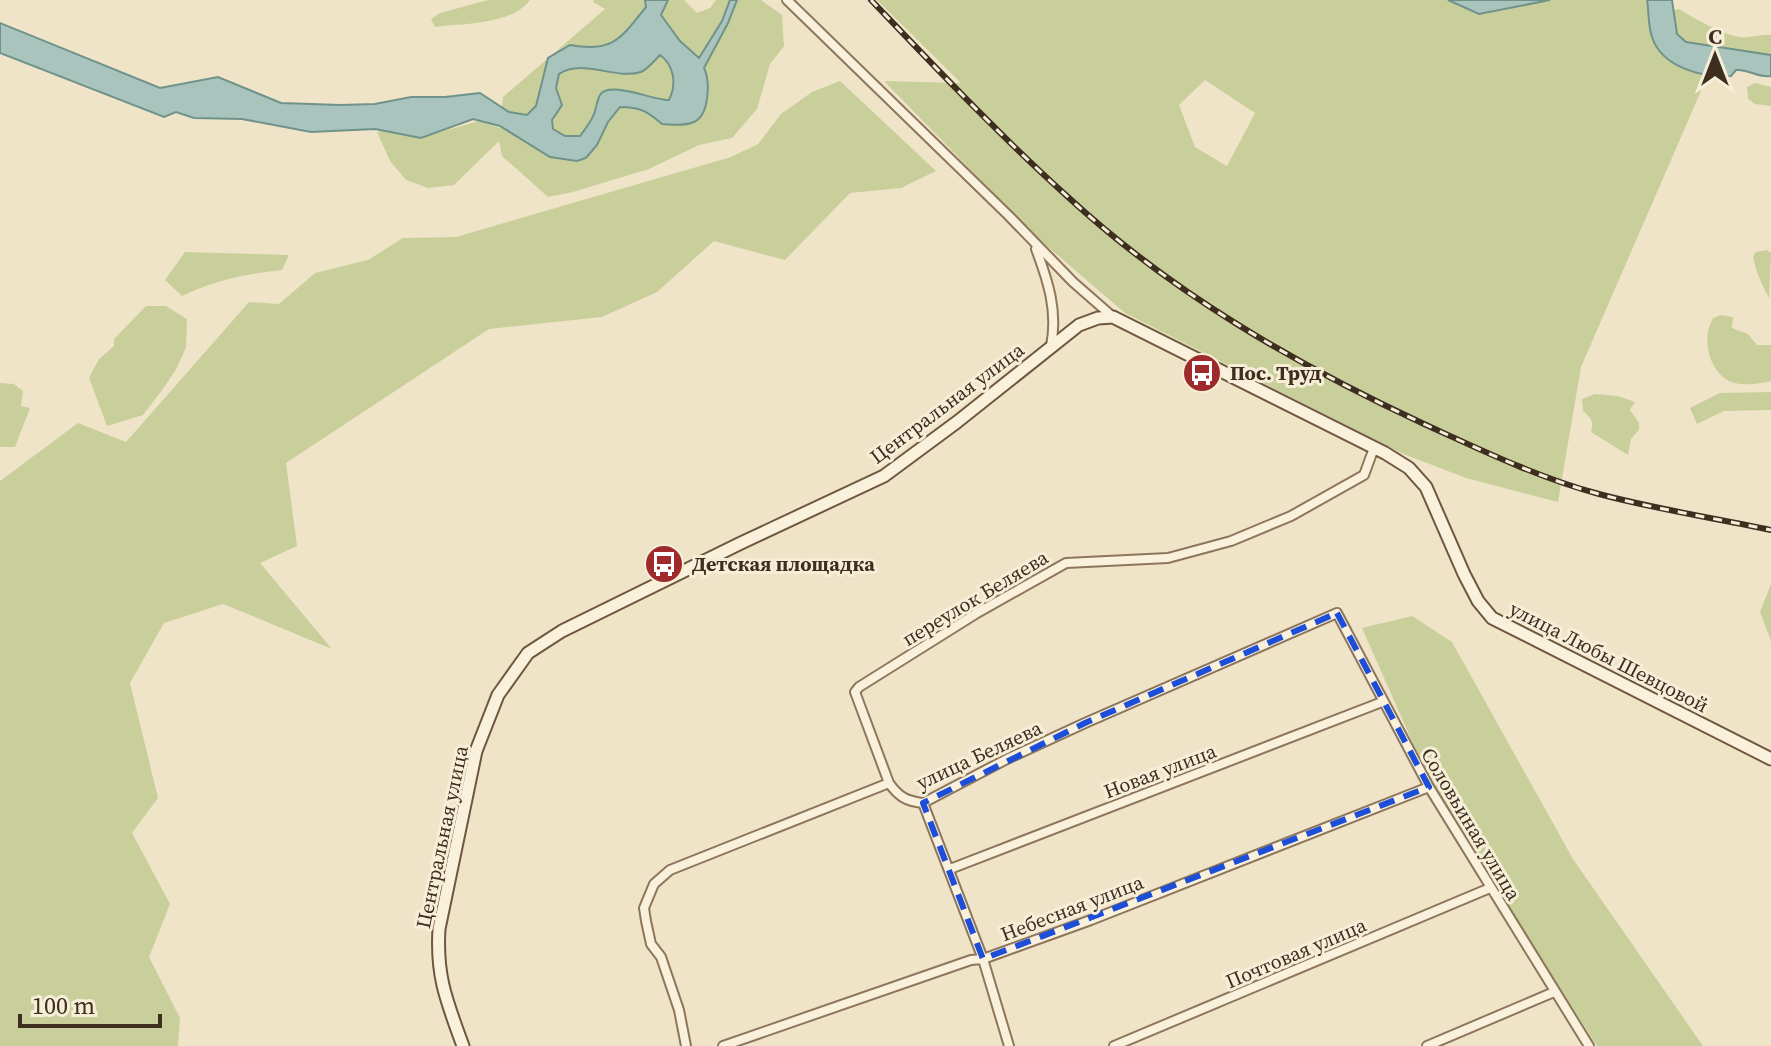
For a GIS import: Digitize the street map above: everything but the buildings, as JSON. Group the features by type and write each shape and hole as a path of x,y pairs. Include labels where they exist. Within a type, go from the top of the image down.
{"street":[{"path":"787,0 1034,244 1113,317"},
{"path":"1034,244 1048,280 1055,315 1051,346"},
{"name":"Центральная улица","path":"463,1046 440,981 437,956 439,929 476,751 490,712 516,667 528,653 562,631 884,476 1087,321 1113,317"},
{"name":"улица Любы Шевцовой","path":"1113,317 1409,468 1426,487 1468,582 1492,618 1771,759"},
{"name":"переулок Беляева","path":"889,783 855,692 859,687 977,613 1066,563 1168,558 1231,541 1291,516 1364,475 1374,448"},
{"name":"Соловьиная улица","path":"1337,613 1429,787 1589,1046"},
{"name":"улица Беляева","path":"686,1046 679,1010 661,957 651,944 644,908 654,884 670,870 889,783 898,795 909,802 923,803 1085,723 1337,613"},
{"name":"Новая улица","path":"950,869 1382,702"},
{"name":"Небесная улица","path":"723,1046 1091,920 1429,787"},
{"path":"923,803 983,959 1009,1046"},
{"name":"Почтовая улица","path":"1114,1046 1490,888"},
{"path":"1427,1046 1554,992"}],"highlighted area":[{"path":"1337,613 1429,787 983,959 923,803 1085,723"}],"green space":[{"path":"488,0 530,0 511,14 486,21 435,27 431,19 440,13"},
{"path":"594,0 684,0 697,13 710,8 716,0 761,0 782,15 784,46 770,64 757,109 732,138 699,145 649,169 573,192 548,197 502,156 499,141 454,185 428,188 406,180 390,161 377,132 419,138 479,121 500,128 503,97 605,9"},
{"path":"877,0 1448,0 1479,14 1550,0 1646,0 1651,35 1674,63 1708,75 1581,367 1558,502 1466,478 1401,453 1125,313 1034,235 884,81 961,83","holes":["1205,80 1255,113 1227,166 1195,147 1179,105"]},
{"path":"1679,9 1732,36 1771,35 1771,61 1673,40 1672,16 1674,10"},
{"path":"840,81 936,171 901,188 850,193 785,260 714,241 657,292 602,317 489,329 286,463 297,546 260,563 332,649 223,604 164,623 130,683 158,798 132,833 170,904 149,957 180,1018 178,1046 0,1046 0,481 78,423 126,442 249,302 279,304 315,273 368,260 403,238 456,237 731,157 758,144 781,114 812,92"},
{"path":"1755,83 1771,87 1771,106 1755,104 1748,99 1747,87"},
{"path":"1767,250 1771,253 1769,298 1753,256 1756,252"},
{"path":"185,252 289,255 282,270 231,278 182,296 165,280"},
{"path":"146,306 166,306 187,319 186,347 177,368 143,415 107,426 89,378 99,359 114,346 114,339"},
{"path":"1721,315 1733,317 1732,328 1748,334 1757,345 1771,345 1771,381 1737,384 1727,380 1715,368 1708,351 1708,334 1713,318"},
{"path":"0,383 14,384 23,391 21,406 30,408 15,447 0,447"},
{"path":"1771,392 1771,410 1724,411 1697,424 1690,408 1720,393"},
{"path":"1595,394 1618,396 1635,402 1630,410 1639,423 1639,430 1631,439 1628,455 1591,432 1592,422 1583,411 1582,399"},
{"path":"1771,584 1771,641 1760,612"},
{"path":"1412,616 1452,642 1573,859 1703,1046 1597,1046 1464,839 1415,748 1362,628"}],"water":[{"path":"645,0 668,0 661,15 680,41 699,58 722,21 730,0 737,0 704,68 708,89 703,112 694,122 670,125 662,124 643,111 620,107 608,122 597,145 586,158 577,161 550,157 500,126 473,119 421,138 375,129 311,132 242,119 194,118 176,112 164,117 0,53 0,23 160,88 218,77 281,103 340,105 480,93 509,112 527,115 536,106 548,58 570,45 596,47 615,41 646,7","holes":["660,55 673,75 669,100 622,90 605,91 600,95 593,117 580,136 565,136 553,129 552,120 562,105 556,88 559,74 578,68 631,74 644,71"]},
{"path":"1448,0 1550,0 1479,14"},
{"path":"1647,0 1672,0 1677,34 1686,42 1771,55 1771,76 1741,70 1736,70 1731,76 1709,75 1674,63 1657,48 1652,37"}],"railway":[{"path":"871,0 1017,149 1108,232 1193,295 1283,352 1424,424 1554,480 1663,509 1771,530"}],"place":[{"name":"Пос. Труд","path":"1202,373"},
{"name":"Детская площадка","path":"664,564"}]}
